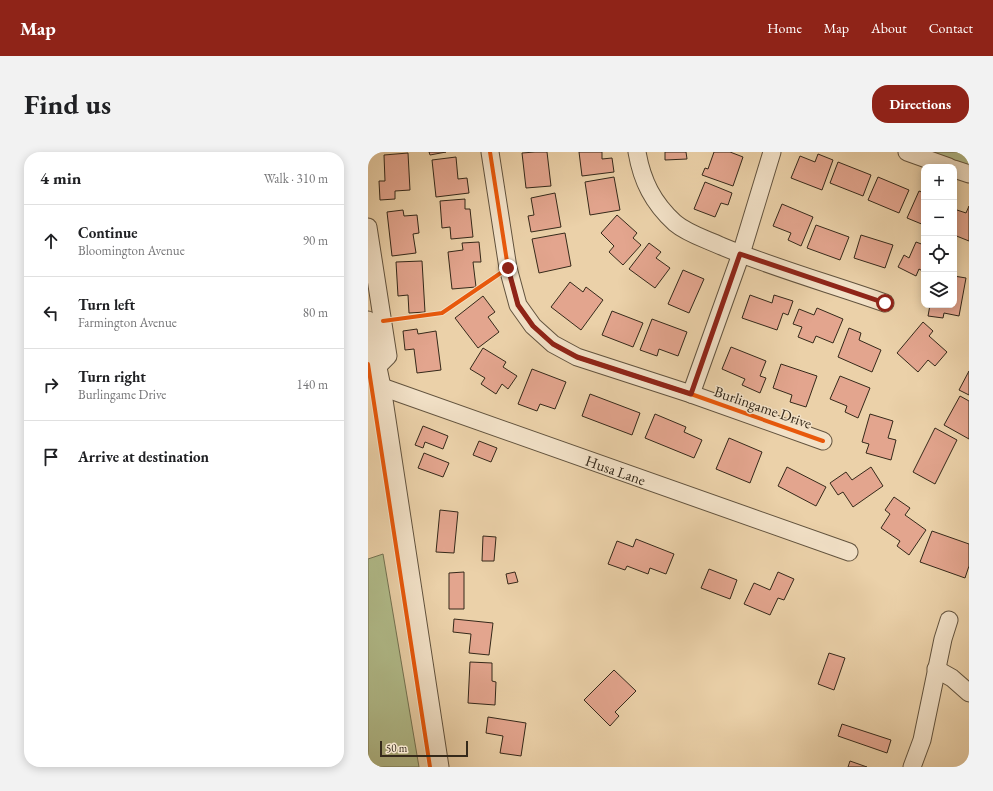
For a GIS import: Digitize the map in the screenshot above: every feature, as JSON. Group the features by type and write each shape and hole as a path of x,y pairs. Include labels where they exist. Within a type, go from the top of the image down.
{"street":[{"name":"Burlingame Drive","path":"490,152 510,279 518,305 533,326 553,344 577,357 691,394 823,441"},
{"path":"637,152 640,170 648,190 662,209 676,223 695,235 740,254 885,303"},
{"path":"691,394 740,254 772,152"},
{"path":"907,152 941,164"},
{"path":"957,170 969,174"},
{"path":"368,227 388,356 378,366"},
{"path":"368,320 382,388 440,767"},
{"name":"Husa Lane","path":"382,388 849,552"},
{"path":"912,767 922,740 936,669 949,620"},
{"path":"936,669 952,678 969,693"}],"green space":[{"path":"926,152 969,152 969,167"},
{"path":"383,554 419,767 368,767 368,559"}],"building":[{"path":"429,152 446,152 430,155"},
{"path":"547,152 551,186 526,188 522,153"},
{"path":"579,152 602,152 602,159 612,158 614,172 582,176"},
{"path":"665,152 686,152 687,159 665,160"},
{"path":"714,152 730,152 743,157 733,186 702,175 705,168 708,169"},
{"path":"408,153 410,190 395,191 395,199 380,200 379,181 385,181 384,155"},
{"path":"818,154 833,160 822,190 791,178 800,156 815,162"},
{"path":"456,157 458,179 467,178 469,193 436,197 432,160"},
{"path":"838,162 871,175 863,196 830,183"},
{"path":"614,177 620,210 590,215 585,182"},
{"path":"878,177 909,190 899,213 868,200"},
{"path":"705,182 732,193 728,205 721,203 715,217 694,209"},
{"path":"919,191 921,192 921,224 907,218"},
{"path":"555,193 561,227 531,232 528,216 534,215 531,198"},
{"path":"465,199 465,209 470,209 473,237 451,239 450,227 442,228 440,201"},
{"path":"782,204 813,217 801,246 788,240 791,233 773,226"},
{"path":"969,206 969,241 957,236 957,210 966,213"},
{"path":"403,210 404,216 417,215 419,233 413,234 416,253 392,256 387,212"},
{"path":"617,215 637,233 633,238 641,245 623,265 609,252 614,246 601,233"},
{"path":"816,225 849,237 840,260 807,248"},
{"path":"565,233 571,266 539,273 532,239"},
{"path":"861,235 893,245 885,268 854,258"},
{"path":"479,242 481,262 473,262 476,287 452,289 448,252 463,250 462,243"},
{"path":"916,242 921,244 921,270 919,269 916,276 898,267 904,255 909,258"},
{"path":"649,243 661,252 656,258 670,268 655,288 629,269"},
{"path":"422,261 425,312 409,313 408,295 398,296 396,262"},
{"path":"683,270 704,279 689,313 668,304"},
{"path":"957,276 966,278 959,316 944,313 943,318 928,316 929,308 957,308"},
{"path":"570,282 583,292 586,287 603,300 581,330 551,307"},
{"path":"750,295 772,303 774,295 793,301 788,315 783,313 777,330 742,318"},
{"path":"483,296 495,312 488,317 499,332 478,348 455,318"},
{"path":"817,308 843,319 833,343 816,336 813,343 798,337 802,327 793,324 799,309 814,315"},
{"path":"612,311 643,323 633,347 602,335"},
{"path":"652,319 687,332 678,356 659,349 657,356 640,350"},
{"path":"923,322 933,331 929,336 947,352 935,366 928,360 918,372 897,353"},
{"path":"849,328 861,333 859,340 881,350 872,372 838,357"},
{"path":"417,329 418,334 436,331 441,370 417,373 414,349 405,350 403,331"},
{"path":"731,347 766,361 760,376 766,378 760,393 742,385 745,379 722,369"},
{"path":"483,348 506,362 503,367 517,376 508,389 502,384 496,394 481,384 485,378 470,369"},
{"path":"781,364 817,376 806,407 790,402 792,395 773,388"},
{"path":"532,369 566,382 555,409 540,404 537,411 518,404"},
{"path":"969,371 969,395 959,390"},
{"path":"840,376 870,388 858,418 845,412 847,406 830,399"},
{"path":"590,394 640,413 632,435 582,416"},
{"path":"960,396 969,401 969,439 944,425"},
{"path":"655,414 686,427 684,432 702,440 694,458 645,438"},
{"path":"870,414 893,421 888,438 896,440 891,460 866,453 869,444 862,442"},
{"path":"423,426 448,436 443,449 425,442 423,448 415,445"},
{"path":"935,428 957,440 935,484 913,472"},
{"path":"729,438 762,452 750,483 716,469"},
{"path":"479,441 497,448 491,462 473,455"},
{"path":"424,453 449,463 443,477 418,468"},
{"path":"787,467 826,487 816,506 778,486"},
{"path":"871,467 883,486 853,507 843,492 838,495 830,483 846,472 852,480"},
{"path":"894,497 910,508 905,515 926,530 909,555 897,546 900,541 881,528 890,514 885,510"},
{"path":"440,510 458,512 454,553 436,552"},
{"path":"932,531 969,544 969,566 965,578 920,562"},
{"path":"483,536 496,537 494,561 482,561"},
{"path":"636,539 674,554 666,574 650,568 648,574 627,566 625,570 608,564 617,541 633,547"},
{"path":"709,569 737,580 730,599 701,588"},
{"path":"464,572 464,609 449,609 449,573"},
{"path":"515,572 518,582 508,584 506,574"},
{"path":"778,572 794,579 784,600 778,598 770,615 744,604 754,583 770,590"},
{"path":"454,619 493,623 489,655 469,653 471,634 453,632"},
{"path":"829,653 845,658 834,690 818,684"},
{"path":"470,662 492,663 492,681 496,682 495,705 468,703"},
{"path":"614,670 636,691 615,712 619,716 610,726 584,700"},
{"path":"488,717 526,723 521,756 500,753 503,736 486,733"},
{"path":"842,724 891,740 887,753 838,736"},
{"path":"850,761 867,767 848,767"}],"cycle path":[{"path":"490,152 508,268 518,305 533,326 553,344 577,357 691,394 823,441"},
{"path":"383,321 442,313 508,268"},
{"path":"368,364 430,767"}],"route":[{"path":"508,268 518,305 533,326 553,344 577,357 691,394 740,254 885,303"}]}
